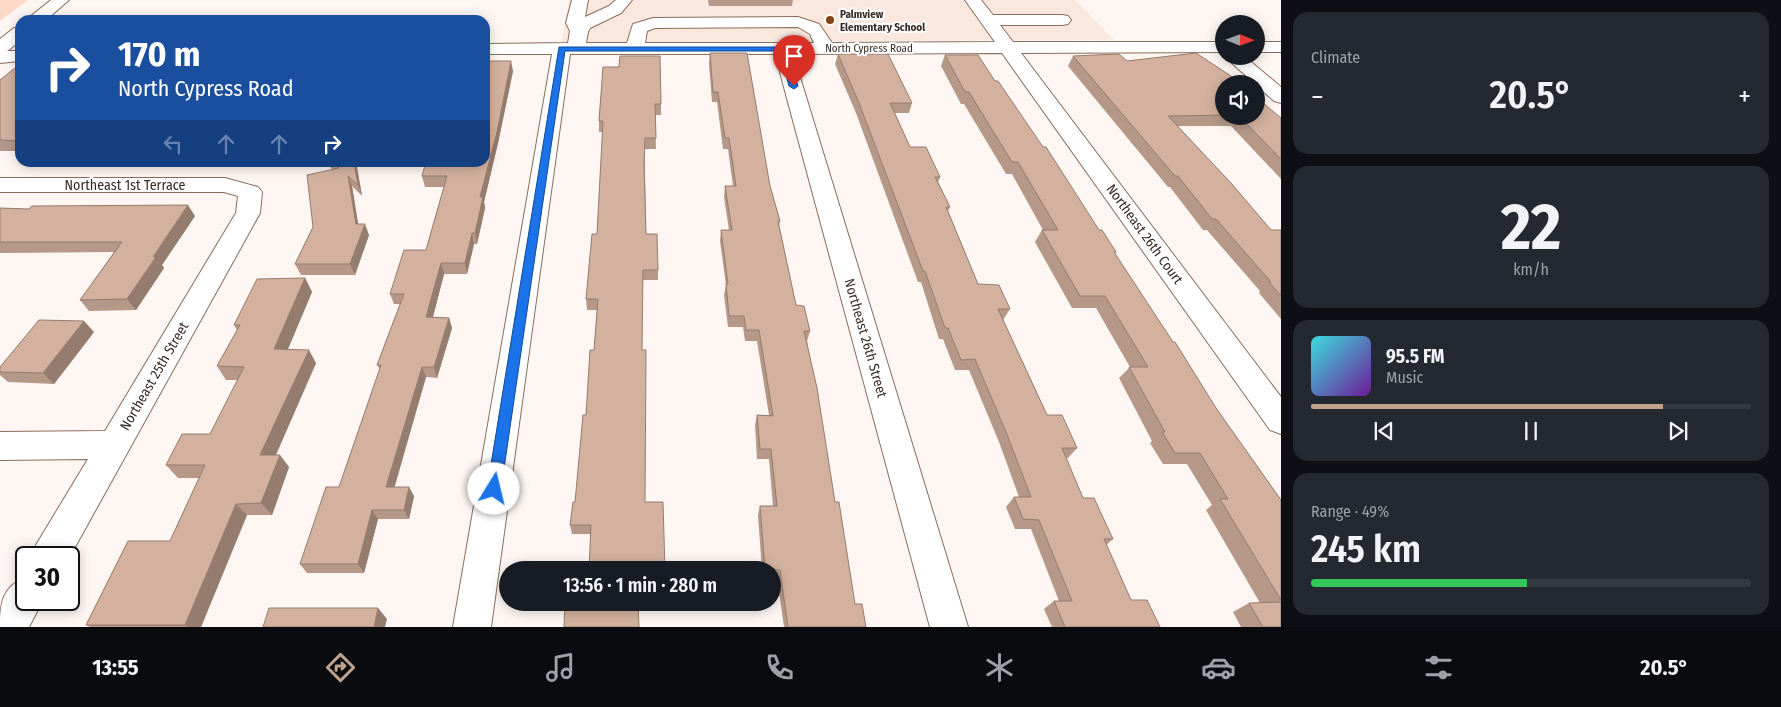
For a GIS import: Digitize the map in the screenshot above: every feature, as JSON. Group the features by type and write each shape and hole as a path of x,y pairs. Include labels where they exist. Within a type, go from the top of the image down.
{"street":[{"path":"42,15 61,0"},
{"path":"572,42 587,24 617,9 624,0"},
{"name":"Northeast 26th Court","path":"973,0 1281,422"},
{"path":"472,627 579,5 603,16"},
{"path":"1016,5 1028,20"},
{"path":"988,20 1028,20 1056,13 1087,47"},
{"path":"635,49 639,28 653,23 778,22 808,24 815,28 826,49"},
{"path":"0,48 15,36"},
{"name":"North Cypress Road","path":"490,49 572,42 635,49 1087,47 1215,50"},
{"path":"1265,47 1281,47"},
{"name":"Northeast 26th Street","path":"783,49 950,627"},
{"path":"0,57 15,56"},
{"path":"1244,65 1281,97"},
{"name":"Northeast 1st Terrace","path":"0,185 225,185 250,192"},
{"name":"Northeast 25th Street","path":"56,546 248,213 250,192"},
{"path":"0,446 114,445"},
{"path":"8,627 17,611"}],"shaded area":[{"path":"0,0 28,0 0,21"},
{"name":"Palmview Elementary School","path":"569,0 1075,0 1114,40 562,42"}],"building":[{"path":"710,53 747,53 770,186 780,221 778,221 796,305 804,306 810,331 804,331 817,388 835,502 839,502 855,604 862,604 866,627 788,627 781,577 781,561 764,561 760,506 777,506 771,449 760,449 757,415 773,416 759,330 746,330 744,316 729,316 726,284 728,284 721,230 732,230 725,186 736,186 729,138 725,138 718,92 713,92"},
{"path":"1196,53 1229,75 1215,75 1215,115 1168,116 1231,183 1271,230 1281,230 1281,296 1216,219 1212,219 1178,176 1175,176 1073,56 1119,54 1127,61"},
{"path":"838,54 888,54 912,103 890,103 910,147 926,147 940,177 935,177 950,207 946,207 978,284 999,285 1010,309 998,309 1047,415 1062,415 1077,448 1062,448 1083,498 1094,498 1113,539 1104,539 1131,600 1147,600 1160,627 1065,627 1054,601 1072,601 1039,520 1023,519 1014,497 1031,497 1006,432 975,359 961,360 948,328 945,328 925,271 923,271 859,103"},
{"path":"945,55 978,55 995,81 998,81 1043,147 1046,147 1099,230 1102,230 1116,252 1114,252 1173,342 1175,342 1216,408 1281,500 1281,600 1220,499 1228,499 1200,453 1175,453 1162,432 1165,432 1129,367 1148,367 1105,296 1080,296 1042,230 1058,230 1018,162 1012,162 969,92 965,92"},
{"path":"620,56 660,56 661,104 655,104 656,138 645,138 644,165 646,234 657,234 658,270 643,270 642,350 646,350 645,502 663,502 665,561 589,561 591,525 570,525 573,502 575,502 583,415 586,415 590,350 594,350 598,299 586,299 592,234 597,234 603,121 599,121 603,67 619,67"},
{"path":"490,61 511,61 490,159"},
{"path":"15,68 15,141 0,140 0,80"},
{"path":"1265,105 1281,118 1281,159 1248,125 1265,125"},
{"path":"355,167 358,185 348,176 356,224 365,224 350,264 295,264 313,227 307,175 339,168"},
{"path":"425,167 488,167 480,197 483,197 475,233 472,233 465,263 441,263 426,317 449,318 434,367 422,367 386,487 409,487 404,510 372,510 358,564 300,564 326,487 339,487 381,365 377,365 404,294 390,294 404,250 426,250 447,176 422,176"},
{"path":"188,205 127,299 80,300 122,242 0,242 0,208"},
{"path":"305,278 274,349 309,350 260,455 280,455 261,503 236,504 185,625 86,625 128,541 170,541 205,465 166,465 182,434 210,434 244,367 217,366 240,325 234,325 257,279"},
{"path":"39,320 84,321 43,373 0,372 0,367"},
{"path":"1281,602 1281,627 1263,627 1249,603"},
{"path":"269,608 378,608 374,627 263,627"},
{"path":"565,611 638,611 639,627 564,627"}],"place":[{"name":"Palmview Elementary School","path":"830,20"}],"route":[{"path":"494,489 562,49 783,49 794,86"}]}
